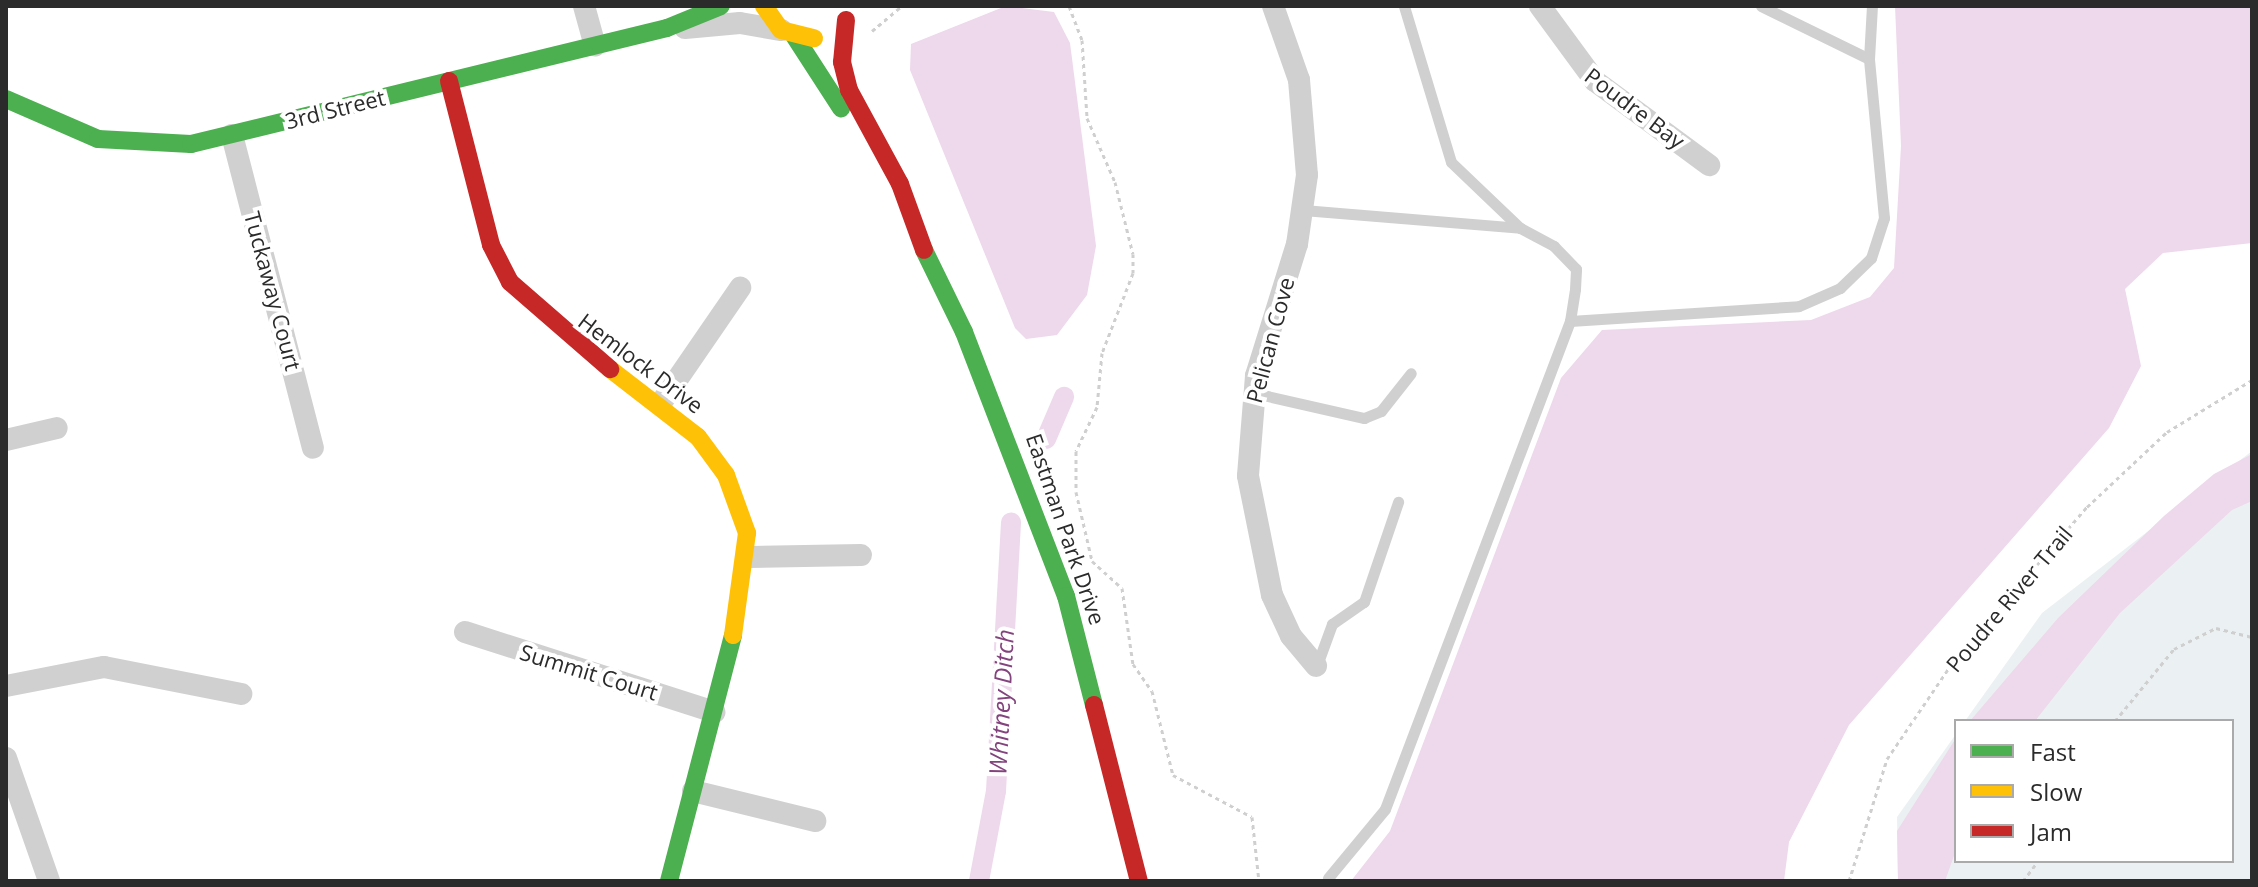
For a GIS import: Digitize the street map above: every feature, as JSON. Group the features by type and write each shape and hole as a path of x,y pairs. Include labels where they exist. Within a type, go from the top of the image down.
{"street":[{"path":"584,6 595,46"},
{"name":"3rd Street","path":"6,99 98,139 177,144 232,135 667,28 721,6"},
{"name":"Eastman Park Drive","path":"764,6 821,69 885,189 904,208"},
{"name":"Pelican Cove","path":"1273,6 1293,56 1306,121 1303,210 1253,393 1248,476 1258,543 1291,636 1316,666"},
{"name":"Poudre Bay","path":"1540,6 1595,81 1709,165"},
{"path":"788,33 824,36 852,10"},
{"name":"Eastman Park Drive","path":"852,10 842,62 849,90 900,184 904,208 1005,430 1066,596 1139,881"},
{"name":"3rd Street","path":"667,28 740,23 788,33"},
{"name":"Hemlock Drive","path":"449,81 491,245 510,282 535,311 661,403 726,475 750,557 714,712 669,881"},
{"name":"Tuckaway Court","path":"232,135 313,448"},
{"path":"661,403 740,288"},
{"path":"6,440 57,428"},
{"path":"750,557 861,555"},
{"name":"Summit Court","path":"465,632 714,712"},
{"path":"6,686 104,667 241,694"},
{"path":"6,758 49,881"},
{"path":"693,791 815,821"}],"lane":[{"path":"1328,878 1385,809 1570,321 1576,269 1520,228 1451,162 1404,6"},
{"path":"1761,6 1869,59"},
{"path":"1570,321 1799,306 1840,288 1871,258 1884,218 1869,59 1872,6"},
{"path":"1303,210 1520,228"},
{"path":"1253,393 1364,418 1381,411 1411,373"},
{"path":"1316,666 1332,624 1364,602 1398,502"}],"path":[{"path":"1069,6 1082,40 1087,118 1133,254 1133,273 1102,353 1097,407 1076,451 1076,492 1092,561 1122,588 1133,664 1152,691 1173,775 1252,817 1259,881"},
{"path":"868,38 898,7"},
{"name":"Poudre River Trail","path":"1849,881 1887,759 1953,662 2087,507 2167,432 2252,380"},
{"path":"2117,719 2174,649 2216,628 2252,637"},
{"path":"2023,881 2036,863"}],"shaded area":[{"path":"1006,6 1054,12 1070,43 1096,246 1087,295 1057,335 1026,339 1015,328 910,70 911,44"},
{"path":"1895,6 2252,6 2252,243 2163,253 2125,289 2141,366 2109,428 1849,725 1789,842 1784,881 1351,881 1390,831 1561,378 1602,330 1811,320 1870,297 1894,268 1901,146"},
{"path":"2252,451 2252,881 1898,881 1897,817 1954,737 1954,863 2234,863 2234,719 1966,719 2042,613"},
{"path":"2252,454 2252,501 2232,510 2120,613 2037,719 1972,719 2058,618 2164,516 2214,474"},
{"path":"1954,741 1954,856 1945,881 1898,881 1897,831"}],"waterway":[{"name":"Whitney Ditch","path":"1046,439 1064,397"},
{"name":"Whitney Ditch","path":"979,881 996,791 1011,522"}],"traffic: fast":[{"path":"6,99 98,139 191,144 667,28 721,6"},
{"path":"795,37 841,108"},
{"path":"924,250 964,332 1066,596 1094,705"},
{"path":"669,881 733,635"}],"traffic: slow":[{"path":"764,6 781,30 814,38"},
{"path":"610,369 698,437 726,475 747,533 733,635"}],"traffic: jam":[{"path":"846,20 842,62 849,90 900,184 924,250"},
{"path":"449,81 491,245 510,282 610,369"},
{"path":"1094,705 1139,881"}]}
